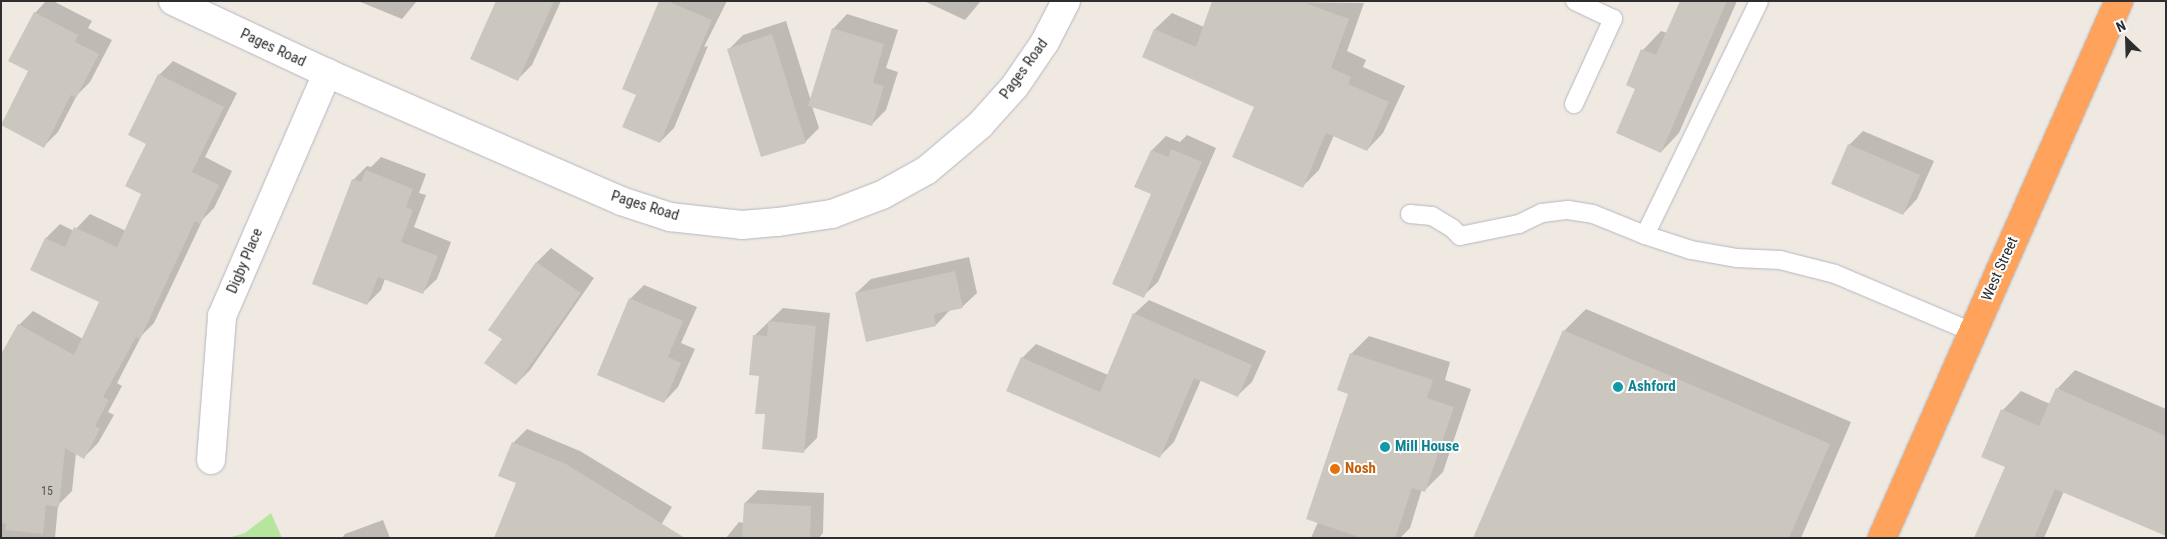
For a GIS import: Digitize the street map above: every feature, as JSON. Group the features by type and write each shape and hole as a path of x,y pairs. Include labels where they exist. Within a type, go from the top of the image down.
{"highway":[{"name":"West Street","path":"1882,538 2119,1"}],"street":[{"name":"Pages Road","path":"173,1 326,73 621,201 670,217 742,225 832,214 882,195 927,170 980,125 1015,86 1045,42 1066,1"},
{"name":"Digby Place","path":"211,460 222,316 326,73"}],"lane":[{"path":"1574,104 1613,18 1575,1"},
{"path":"1645,235 1758,1"},
{"path":"1410,214 1432,216 1452,228 1460,236 1519,224 1542,213 1568,210 1594,214 1645,235 1691,250 1737,258 1780,260 1835,274 1972,332"}],"green space":[{"path":"271,513 282,538 228,538 245,533"}],"building":[{"path":"496,1 554,1 518,81 470,59"},
{"path":"659,1 667,1 712,20 660,143 622,127 636,95 622,89"},
{"path":"1212,1 1300,1 1349,19 1331,68 1351,77 1348,84 1389,102 1367,151 1326,133 1303,188 1232,157 1254,107 1142,57 1154,29 1196,47"},
{"path":"1680,1 1727,1 1661,153 1616,133 1635,89 1626,85 1641,49 1656,55"},
{"path":"34,12 78,35 75,42 99,54 76,98 71,95 44,148 1,125 28,71 8,61"},
{"path":"832,28 884,44 873,83 884,86 872,126 808,106"},
{"path":"772,34 806,143 761,157 727,49"},
{"path":"158,74 224,107 192,172 219,185 200,224 195,221 140,339 136,337 103,397 109,400 95,426 100,429 84,459 65,448 59,507 46,505 43,534 5,530 6,524 1,523 1,354 18,324 74,355 99,302 30,270 45,238 65,247 74,227 117,247 141,194 125,186 146,144 128,135"},
{"path":"1848,144 1920,175 1903,215 1831,184"},
{"path":"1171,149 1202,162 1144,298 1112,284 1151,194 1134,187 1151,150 1168,157"},
{"path":"366,170 413,189 406,207 413,210 401,242 438,256 423,294 378,277 367,305 312,284 352,179 361,182"},
{"path":"536,262 581,293 516,385 484,363 502,339 488,330"},
{"path":"955,271 963,308 934,314 936,326 866,342 855,293"},
{"path":"629,298 683,321 668,357 681,363 664,403 597,375"},
{"path":"1133,313 1252,365 1238,397 1194,378 1160,458 1006,391 1021,357 1100,392"},
{"path":"768,321 816,326 804,453 762,449 765,414 755,414 759,376 749,375 753,335 767,336"},
{"name":"Ashford","path":"1563,330 1830,444 1789,538 1473,538"},
{"name":"Mill House","path":"1350,353 1433,380 1427,398 1454,407 1425,492 1412,488 1395,538 1362,538 1306,519 1348,394 1337,390"},
{"path":"2056,388 2166,436 2166,536 2055,489 2034,538 1974,538 2005,467 1981,457 2001,409 2039,426"},
{"path":"512,442 566,464 685,538 494,538 516,483 498,476"},
{"path":"744,503 811,506 810,538 742,538"}],"place":[{"name":"Ashford","path":"1618,387"},
{"name":"Mill House","path":"1385,447"},
{"name":"Nosh","path":"1335,469"}]}
